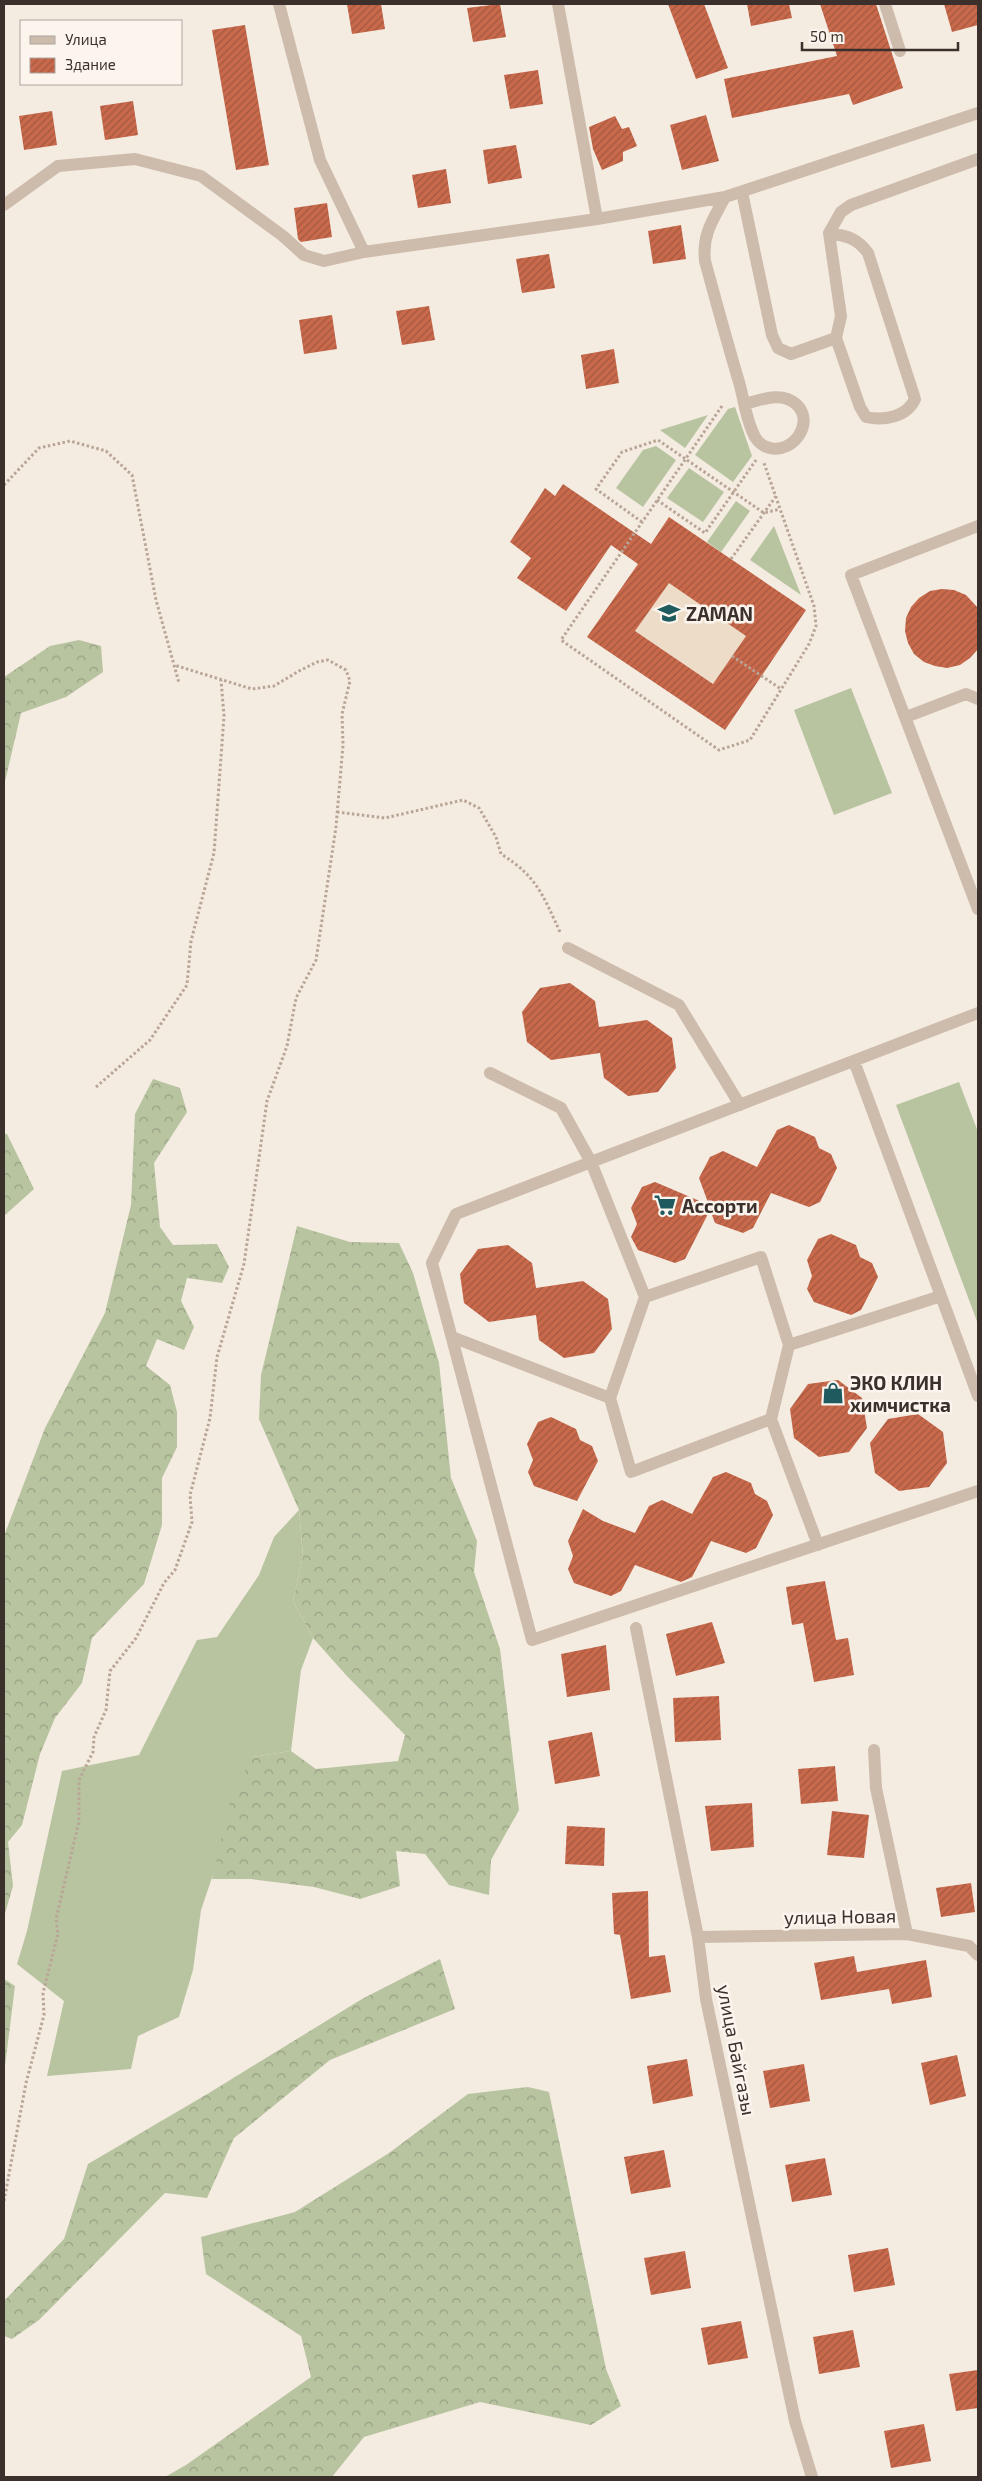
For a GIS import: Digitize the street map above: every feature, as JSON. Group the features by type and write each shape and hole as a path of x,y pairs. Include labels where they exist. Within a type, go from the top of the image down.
{"street":[{"path":"279,4 320,160 364,252"},
{"path":"558,4 596,219"},
{"path":"885,4 900,51"},
{"path":"4,205 58,166 135,159 201,176 283,236 304,255 324,261 364,252 596,219 726,197 978,113"},
{"path":"829,234 849,236 861,243 868,253 915,399 912,407 904,412 880,420 866,417 860,407 836,338 841,316 829,234 841,212 851,205 978,159"},
{"path":"742,192 772,335 778,348 791,354 836,338"},
{"path":"726,197 706,234 704,253 745,404 756,438 771,448 781,448 800,434 804,424 803,414 795,403 780,396 745,404"},
{"path":"978,526 851,575 978,909"},
{"path":"906,718 966,694 978,699"},
{"path":"568,948 679,1005 740,1105"},
{"path":"978,1013 456,1214 432,1263 532,1640 978,1491"},
{"path":"854,1061 978,1396"},
{"path":"490,1074 562,1108 592,1162 645,1297 610,1398 631,1472 771,1419"},
{"path":"645,1297 761,1257 789,1345 771,1419 818,1544"},
{"path":"789,1345 941,1296"},
{"path":"452,1337 610,1398"},
{"name":"улица Байгазы","path":"636,1628 698,1937 706,1999 793,2412 812,2477"},
{"path":"874,1750 876,1788 907,1934"},
{"name":"улица Новая","path":"698,1937 907,1934 969,1946 978,1955"}],"path":[{"path":"722,406 561,640 719,750 750,740 809,644 816,626 814,606 756,438"},
{"path":"642,522 596,490 622,452 658,440 764,513 780,509"},
{"path":"4,485 39,448 70,441 106,451 132,475 156,600 179,683"},
{"path":"657,500 705,533 761,453"},
{"path":"732,559 776,496"},
{"path":"732,656 781,689"},
{"path":"4,2201 26,2083 44,2015 43,1993 58,1934 56,1918 79,1822 80,1780 93,1752 94,1737 106,1710 110,1671 136,1638 164,1583 175,1570 192,1522 190,1495 210,1418 217,1357 244,1264 267,1101 286,1046 296,998 316,960 337,812 343,745 342,714 350,681 346,670 328,660 305,668 274,686 252,689 174,665"},
{"path":"96,1087 150,1040 187,986 191,941 214,853 224,716 220,680"},
{"path":"337,812 385,818 463,800 479,808 496,837 501,854 518,864 537,884 568,948"}],"green space":[{"path":"735,407 752,456 733,482 695,455 728,409"},
{"path":"708,415 685,448 660,430"},
{"path":"656,446 676,460 643,507 616,488 643,450"},
{"path":"689,468 724,492 703,522 667,498"},
{"path":"736,501 750,511 721,552 707,542"},
{"path":"774,526 801,595 750,560"},
{"path":"79,640 101,646 103,672 66,697 21,713 4,786 4,677 50,646"},
{"path":"851,688 892,793 834,815 794,710"},
{"path":"153,1079 180,1088 187,1112 154,1163 160,1227 173,1245 217,1244 229,1267 222,1283 187,1278 181,1301 194,1327 184,1350 157,1339 146,1366 170,1385 177,1412 177,1447 162,1478 162,1525 144,1584 92,1638 82,1683 55,1718 40,1754 22,1825 8,1842 13,1886 4,1917 4,1536 45,1428 105,1313 131,1205 135,1114"},
{"path":"959,1082 978,1132 978,1324 896,1105"},
{"path":"4,1134 7,1134 34,1189 4,1216"},
{"path":"297,1226 350,1242 399,1243 413,1273 439,1363 451,1478 477,1541 474,1572 500,1649 519,1810 491,1860 489,1895 449,1885 425,1854 396,1851 400,1886 360,1899 314,1887 251,1879 212,1879 232,1794 253,1757 291,1751 316,1769 398,1761 405,1735 346,1675 313,1638 293,1601 303,1556 299,1510 259,1419 261,1375"},
{"path":"299,1510 303,1556 293,1601 313,1638 301,1670 291,1751 253,1757 201,1910 193,1970 179,2017 138,2036 131,2069 47,2076 64,2001 17,1964 27,1931 62,1771 139,1755 197,1640 217,1637 259,1575 274,1537"},
{"path":"440,1959 455,2009 330,2060 234,2138 207,2198 165,2193 39,2320 12,2339 4,2336 4,2301 64,2239 88,2164 209,2093 362,1999"},
{"path":"4,1979 15,1986 4,2074"},
{"path":"528,2087 549,2092 606,2369 621,2406 591,2425 480,2402 364,2437 332,2477 165,2477 186,2465 311,2377 301,2336 206,2274 201,2237 295,2212 389,2153 468,2094"}],"shaded area":[{"path":"678,568 756,622 713,684 635,631"}],"building":[{"path":"347,4 381,4 385,29 352,34"},
{"path":"500,4 506,37 473,42 467,8"},
{"path":"668,4 704,4 728,68 696,79"},
{"path":"747,4 789,4 792,18 751,26"},
{"path":"820,4 876,4 903,88 853,105 849,94 732,118 724,79 837,56"},
{"path":"944,4 978,4 978,25 952,32"},
{"path":"245,25 269,165 236,170 212,30"},
{"path":"538,70 543,104 510,109 504,75"},
{"path":"133,101 138,135 105,140 100,106"},
{"path":"52,111 57,145 24,150 19,116"},
{"path":"706,115 719,161 682,170 670,125"},
{"path":"615,116 622,129 629,127 637,146 623,152 623,161 602,170 593,149 589,127"},
{"path":"516,145 522,178 488,184 483,150"},
{"path":"446,169 451,203 418,208 412,175"},
{"path":"327,203 332,237 301,242 298,239 294,208"},
{"path":"681,225 686,259 653,264 648,231"},
{"path":"549,254 555,288 522,293 516,259"},
{"path":"429,306 435,340 402,345 396,311"},
{"path":"332,315 337,349 304,354 299,320"},
{"path":"614,349 619,383 586,389 581,355"},
{"path":"563,484 651,544 669,517 806,610 725,730 587,637 638,564 611,545 566,611 517,578 531,558 510,542 545,488 555,496","holes":["669,583 746,636 713,684 635,631"]},
{"path":"954,590 966,595 978,608 978,649 960,665 947,668 924,662 914,654 908,643 905,631 906,618 911,607 919,598 930,591"},
{"path":"570,983 595,1001 599,1027 647,1020 672,1038 676,1068 658,1092 628,1096 604,1078 600,1053 551,1060 527,1042 522,1012 540,988"},
{"path":"789,1125 815,1137 819,1148 831,1154 837,1168 820,1202 809,1207 771,1193 753,1228 743,1233 715,1223 710,1210 685,1259 675,1263 638,1250 631,1237 637,1224 631,1208 642,1187 655,1182 709,1205 699,1178 710,1157 723,1151 757,1167 777,1130"},
{"path":"831,1234 856,1245 860,1257 872,1263 878,1277 861,1310 851,1315 814,1302 807,1289 812,1276 807,1260 818,1239"},
{"path":"508,1245 532,1263 536,1288 583,1281 608,1299 612,1329 594,1353 564,1358 539,1340 536,1315 489,1322 464,1303 460,1274 478,1249"},
{"path":"838,1380 862,1398 867,1428 849,1452 819,1457 794,1438 790,1409 808,1384"},
{"path":"918,1414 943,1432 947,1463 929,1487 899,1491 875,1473 870,1443 888,1419"},
{"path":"551,1417 576,1429 580,1440 592,1446 598,1461 577,1501 534,1486 528,1472 533,1460 527,1444 538,1422"},
{"path":"726,1472 751,1483 755,1494 767,1501 773,1515 756,1548 746,1553 711,1541 692,1577 681,1582 635,1565 621,1591 611,1596 574,1583 568,1569 573,1556 568,1541 583,1509 603,1521 635,1533 649,1506 662,1500 692,1514 713,1477"},
{"path":"825,1581 836,1640 848,1638 854,1675 814,1682 803,1623 792,1625 786,1587"},
{"path":"712,1622 725,1663 676,1676 666,1634"},
{"path":"606,1645 610,1690 567,1697 561,1654"},
{"path":"719,1696 721,1740 675,1742 673,1698"},
{"path":"592,1732 600,1776 555,1784 548,1741"},
{"path":"835,1766 838,1801 801,1804 798,1769"},
{"path":"752,1803 754,1847 711,1851 705,1806"},
{"path":"832,1811 869,1815 864,1858 827,1855"},
{"path":"567,1826 605,1828 604,1866 565,1864"},
{"path":"971,1883 975,1912 941,1917 936,1888"},
{"path":"648,1891 649,1957 665,1955 671,1992 631,1999 620,1935 614,1934 612,1893"},
{"path":"854,1956 857,1972 926,1960 932,1997 892,2004 889,1989 821,2000 814,1963"},
{"path":"957,2055 966,2096 930,2105 921,2063"},
{"path":"687,2059 693,2096 653,2104 647,2066"},
{"path":"804,2064 810,2101 770,2108 763,2071"},
{"path":"664,2150 671,2187 631,2194 624,2157"},
{"path":"825,2158 832,2195 792,2202 785,2165"},
{"path":"888,2248 895,2285 854,2292 848,2255"},
{"path":"685,2251 691,2288 651,2295 644,2258"},
{"path":"741,2321 748,2358 708,2365 701,2328"},
{"path":"853,2330 860,2367 819,2374 813,2337"},
{"path":"978,2370 978,2408 956,2411 949,2374"},
{"path":"924,2424 931,2461 891,2468 884,2431"}],"place":[{"name":"ZAMAN","path":"669,613"},
{"name":"Ассорти","path":"665,1205"},
{"name":"ЭКО КЛИН химчистка","path":"833,1393"}]}
